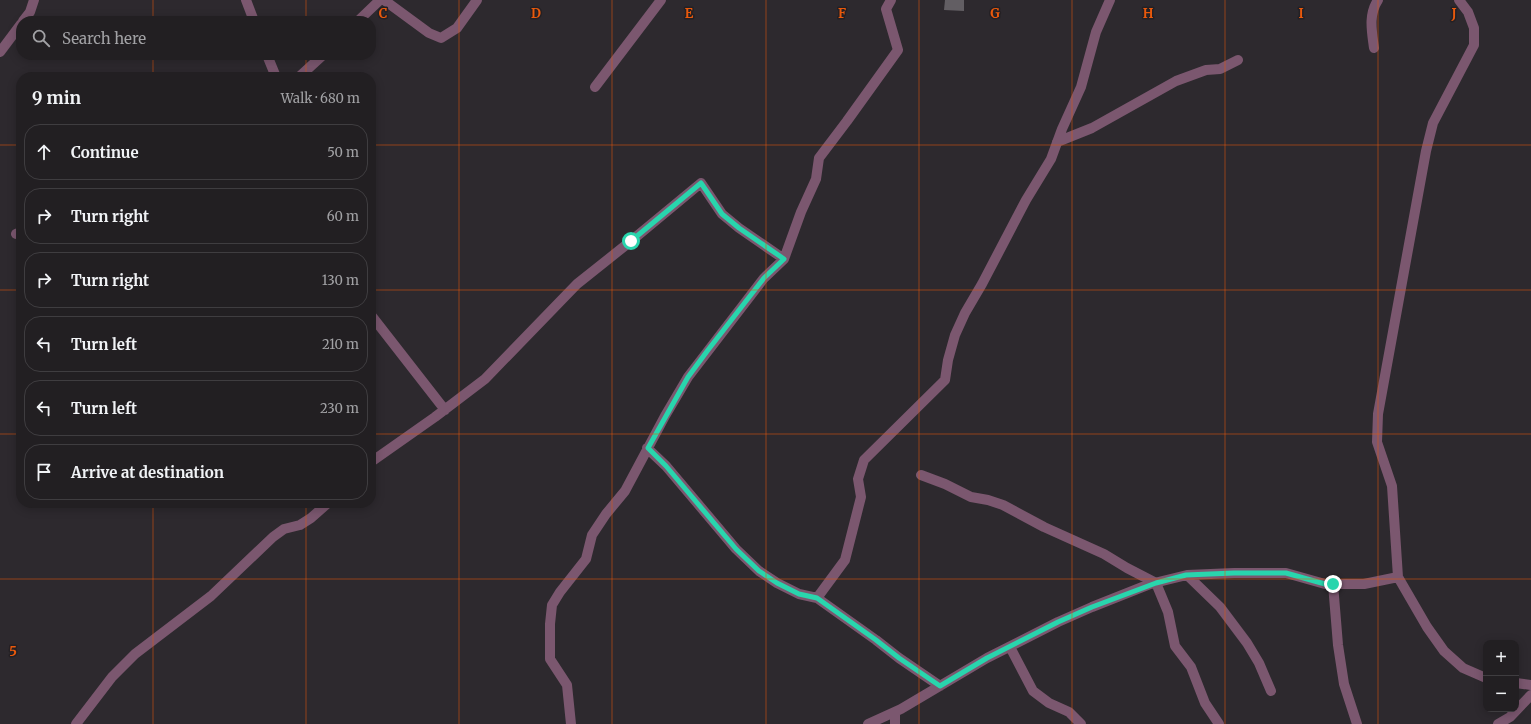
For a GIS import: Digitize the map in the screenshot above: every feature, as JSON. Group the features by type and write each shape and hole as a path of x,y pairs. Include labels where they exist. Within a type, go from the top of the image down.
{"street":[{"path":"27,16 30,12 34,0"},
{"path":"246,0 252,16"},
{"path":"363,16 380,0"},
{"path":"384,0 428,33 441,38 457,28 477,0"},
{"path":"595,87 661,0"},
{"path":"571,724 567,685 550,659 550,624 552,605 560,592 586,559 592,535 606,514 625,491 684,384 708,350 764,278 784,259 801,212 816,178 819,158 898,50 886,9 891,0"},
{"path":"817,598 845,560 861,497 858,478 864,460 945,380 948,360 955,335 965,313 1026,200 1051,159 1081,87 1096,32 1110,0"},
{"path":"1374,48 1370,23 1378,0"},
{"path":"1459,0 1468,12 1474,28 1474,45 1433,123 1426,151 1378,414 1377,442 1392,486 1398,577 1427,627 1444,651 1463,668 1483,677"},
{"path":"0,52 16,31"},
{"path":"269,60 274,72"},
{"path":"304,72 317,60"},
{"path":"1057,142 1092,128 1176,81 1206,70 1220,69 1238,60"},
{"path":"376,458 485,380 577,284 701,183 722,214 739,228 784,259"},
{"path":"376,321 445,410"},
{"path":"648,448 666,466 736,549 759,571 777,583 799,594 817,598 940,686"},
{"path":"921,474 971,497 988,500 1003,505 1044,527 1104,554 1156,583 1168,612 1175,646 1191,667 1205,703 1219,724"},
{"path":"76,724 112,677 135,654 210,596 272,537 284,529 300,525 322,508"},
{"path":"868,724 895,712 1010,647 1092,607 1156,583 1186,575 1234,573 1286,573 1325,584 1364,584 1398,577"},
{"path":"1186,575 1220,607 1247,643 1259,663 1271,691"},
{"path":"1333,584 1338,645 1344,684 1357,724"},
{"path":"1010,647 1034,692 1049,703 1069,712 1081,724"},
{"path":"1519,684 1531,686"},
{"path":"1498,724 1510,717 1531,695"},
{"path":"895,712 895,724"}],"building":[{"path":"945,0 964,0 964,11 944,10"}],"route":[{"path":"631,241 701,183 722,214 739,228 784,259 764,278 688,377 648,448 666,466 736,549 759,571 777,583 799,594 817,598 840,616 940,686 987,658 1058,622 1150,584 1186,575 1234,573 1286,573 1325,584 1333,584"}]}
